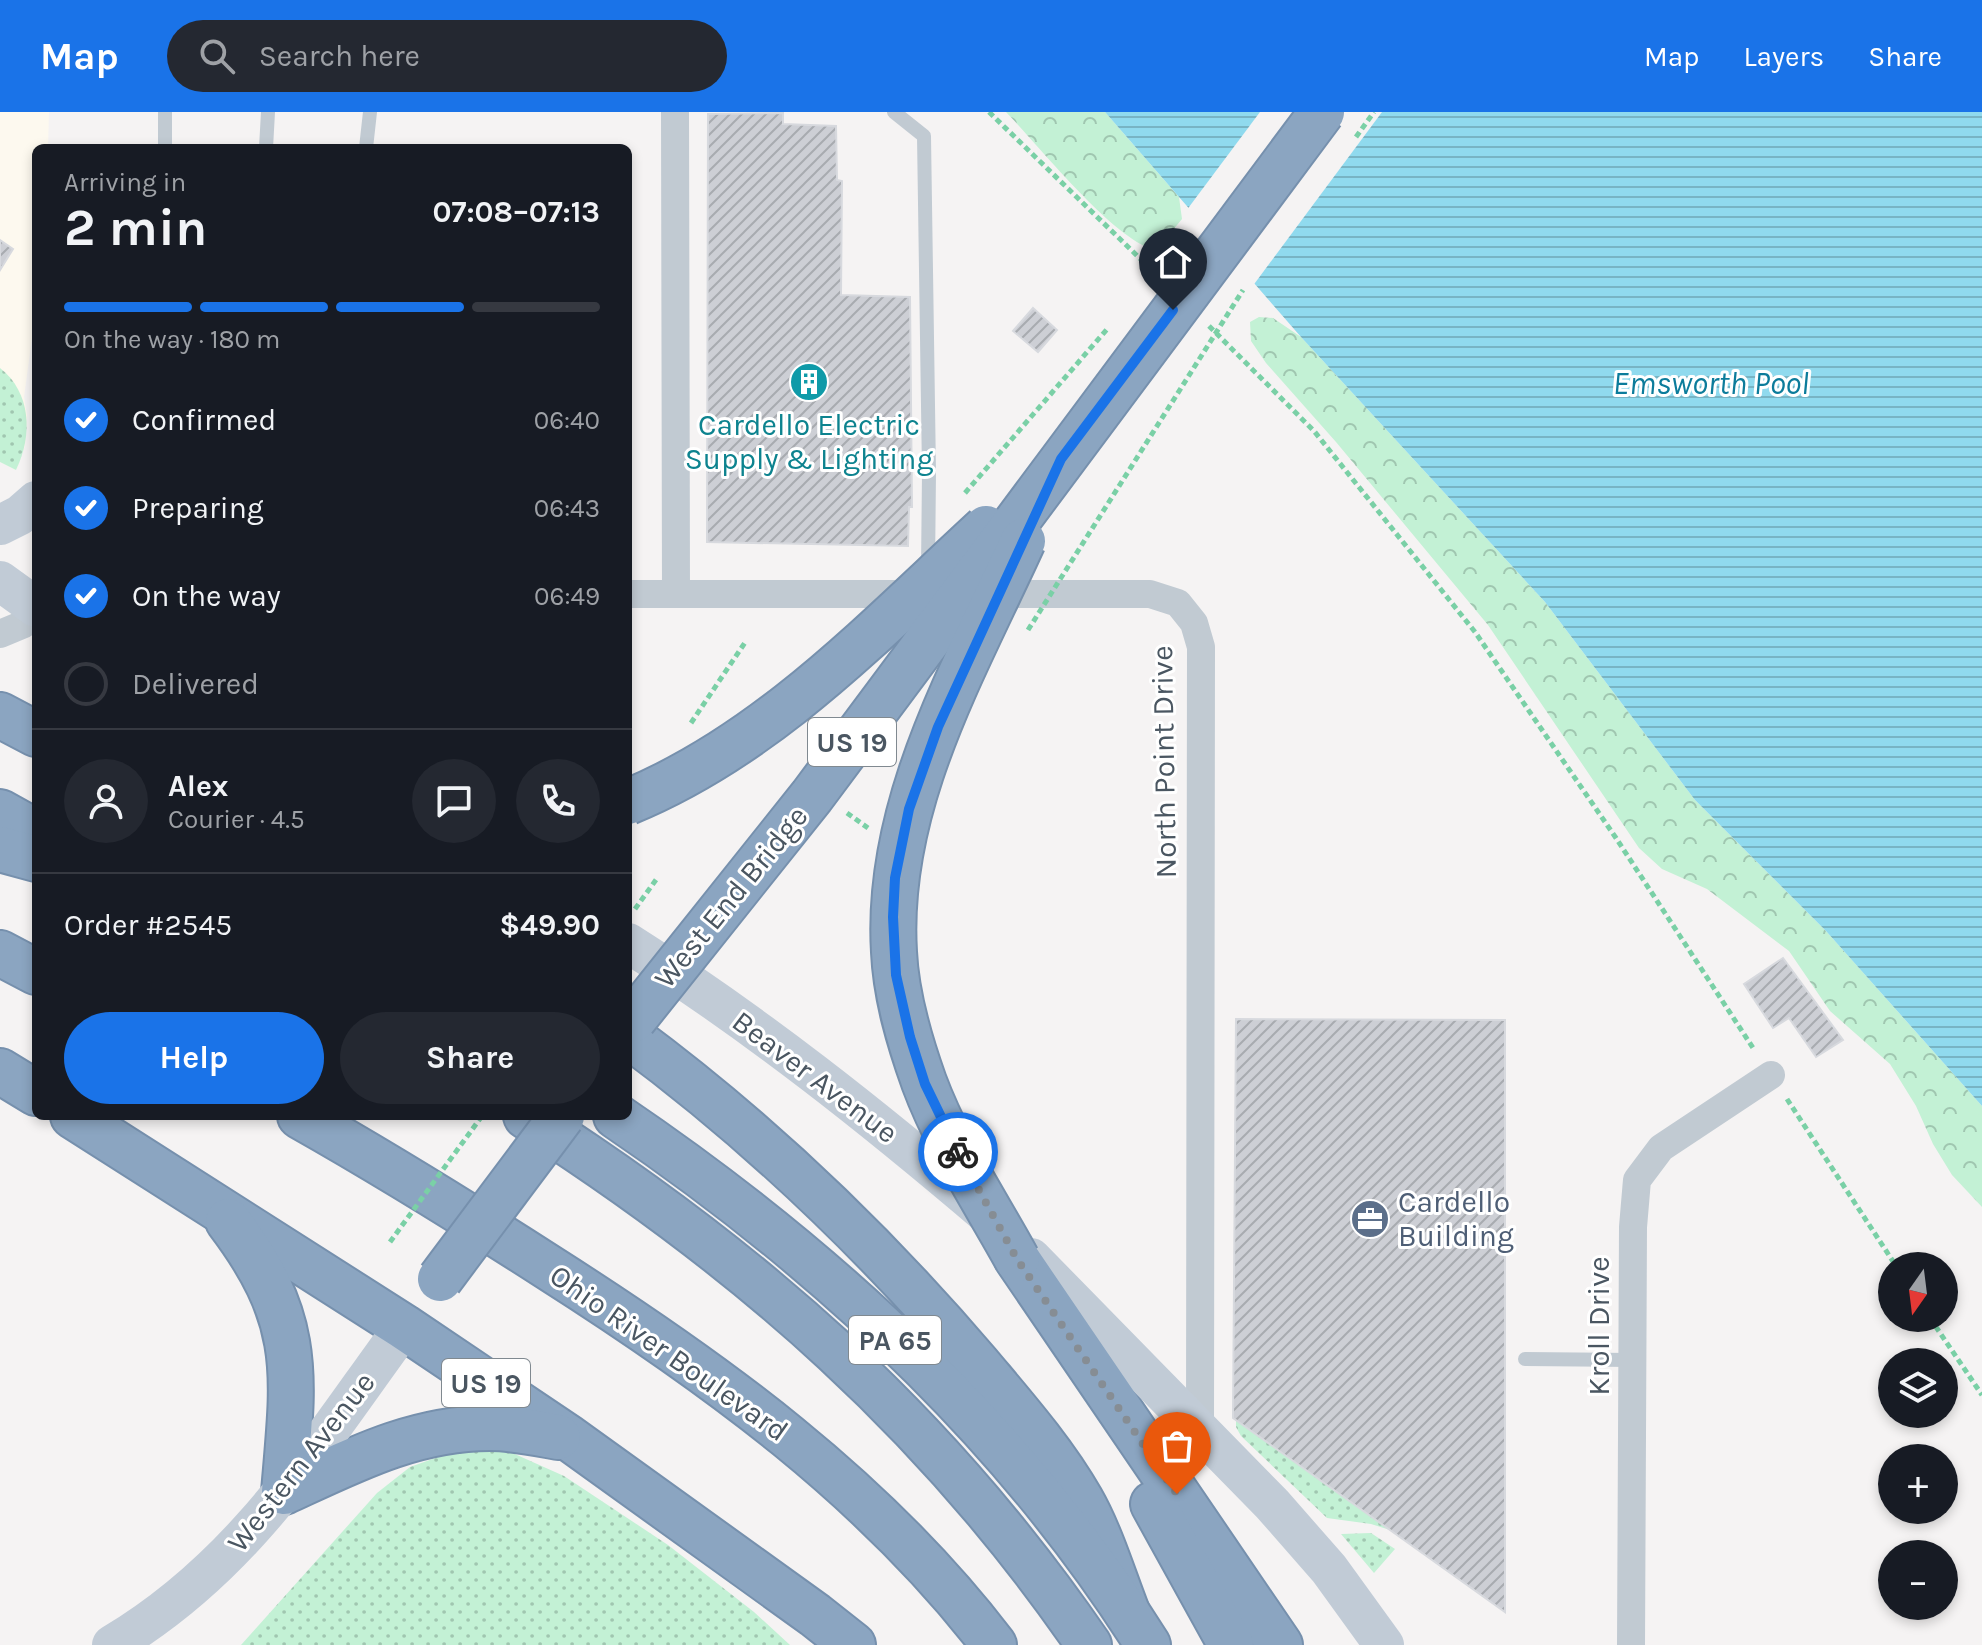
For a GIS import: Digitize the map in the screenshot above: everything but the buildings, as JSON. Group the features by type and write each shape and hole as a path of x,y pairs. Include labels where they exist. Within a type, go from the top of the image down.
{"highway":[{"name":"West End Bridge","path":"632,1023 812,796 1061,459 1338,125"},
{"path":"632,800 698,766 792,704 1061,459"},
{"name":"US 19","path":"1061,459 922,768 901,843 893,917 894,955 899,995 910,1037 925,1084 947,1132 1017,1259 1196,1549"},
{"path":"0,715 32,732"},
{"path":"0,788 32,802"},
{"path":"0,812 32,830"},
{"path":"0,849 32,858"},
{"path":"0,953 32,970"},
{"path":"632,1038 757,1139 838,1212 945,1326 1044,1445 1082,1501 1138,1629"},
{"path":"0,1071 32,1091"},
{"path":"79,1120 404,1327 559,1120"},
{"name":"Ohio River Boulevard","path":"307,1120 421,1187 604,1303 702,1369 769,1420 868,1507 917,1556 994,1645"},
{"path":"532,1120 636,1189 705,1240 836,1350 959,1477 1024,1556 1089,1645"},
{"name":"PA 65","path":"622,1120 735,1201 804,1256 934,1378 1054,1513 1138,1629"},
{"path":"215,1204 248,1247 281,1310 291,1366 292,1395 284,1492 374,1451 430,1433 494,1428 569,1438"},
{"name":"US 19","path":"404,1327 569,1438 853,1645"},
{"path":"705,1536 821,1645"},
{"path":"1196,1549 1231,1645"},
{"path":"1196,1549 1280,1645"}],"main road":[{"path":"0,525 32,504"},
{"path":"0,581 32,606"},
{"name":"Beaver Avenue","path":"632,946 757,1032 885,1128 993,1220 1272,1504 1329,1569 1384,1645"},
{"name":"Western Avenue","path":"112,1645 197,1585 252,1531 404,1327"}],"street":[{"path":"675,112 676,594"},
{"name":"North Point Drive","path":"632,594 1150,594 1178,603 1194,623 1201,647 1200,1428"},
{"path":"0,634 24,624 32,614"},
{"name":"Kroll Drive","path":"1631,1645 1633,1227 1637,1180 1661,1148 1771,1075"}],"lane":[{"path":"165,112 165,144"},
{"path":"266,144 268,112"},
{"path":"366,144 370,112"},
{"path":"894,112 924,136 929,472 927,594"},
{"path":"1525,1359 1632,1360"}],"path":[{"path":"989,112 1155,275 1161,264"},
{"path":"1338,125 1374,112"},
{"path":"1028,630 1244,288"},
{"path":"955,504 1117,317"},
{"path":"1200,317 1314,431 1475,632 1616,838"},
{"path":"700,709 746,641"},
{"path":"632,913 658,877"},
{"path":"390,1242 479,1120"},
{"path":"1939,1332 1982,1395"}],"shaded area":[{"path":"0,112 49,112 48,144 32,144 32,338 24,397 27,415 25,446 16,470 0,462"}],"green space":[{"path":"1006,112 1105,112 1179,197 1182,219 1163,242 1152,249 1135,241 1096,209"},
{"path":"1259,317 1273,318 1301,337 1545,602 1695,800 1826,931 1982,1106 1982,1207 1952,1175 1890,1064 1830,1011 1789,951 1707,889 1662,869 1639,848 1488,625 1266,363 1251,341 1250,322"},
{"path":"0,368 18,389 26,415 25,443 16,470 0,462"},
{"path":"1236,1420 1390,1530 1327,1518 1241,1436"},
{"path":"477,1447 508,1451 564,1476 668,1545 754,1612 790,1645 241,1645 377,1493 410,1467 455,1451"},
{"path":"1371,1533 1395,1549 1374,1573 1341,1534"}],"water":[{"name":"Emsworth Pool","path":"1105,112 1982,112 1982,1106 1826,931 1695,800 1545,602 1301,337"}],"pier":[{"path":"1260,112 1382,112 1252,287 1186,211"}],"way so far":[{"path":"958,1152 1017,1259 1177,1494"}],"place":[{"name":"Cardello Electric Supply & Lighting","path":"809,382"},
{"name":"Cardello Building","path":"1370,1219"}],"route":[{"path":"958,1152 925,1084 910,1037 896,975 893,917 895,878 909,809 938,727 1061,459 1173,310"}]}
